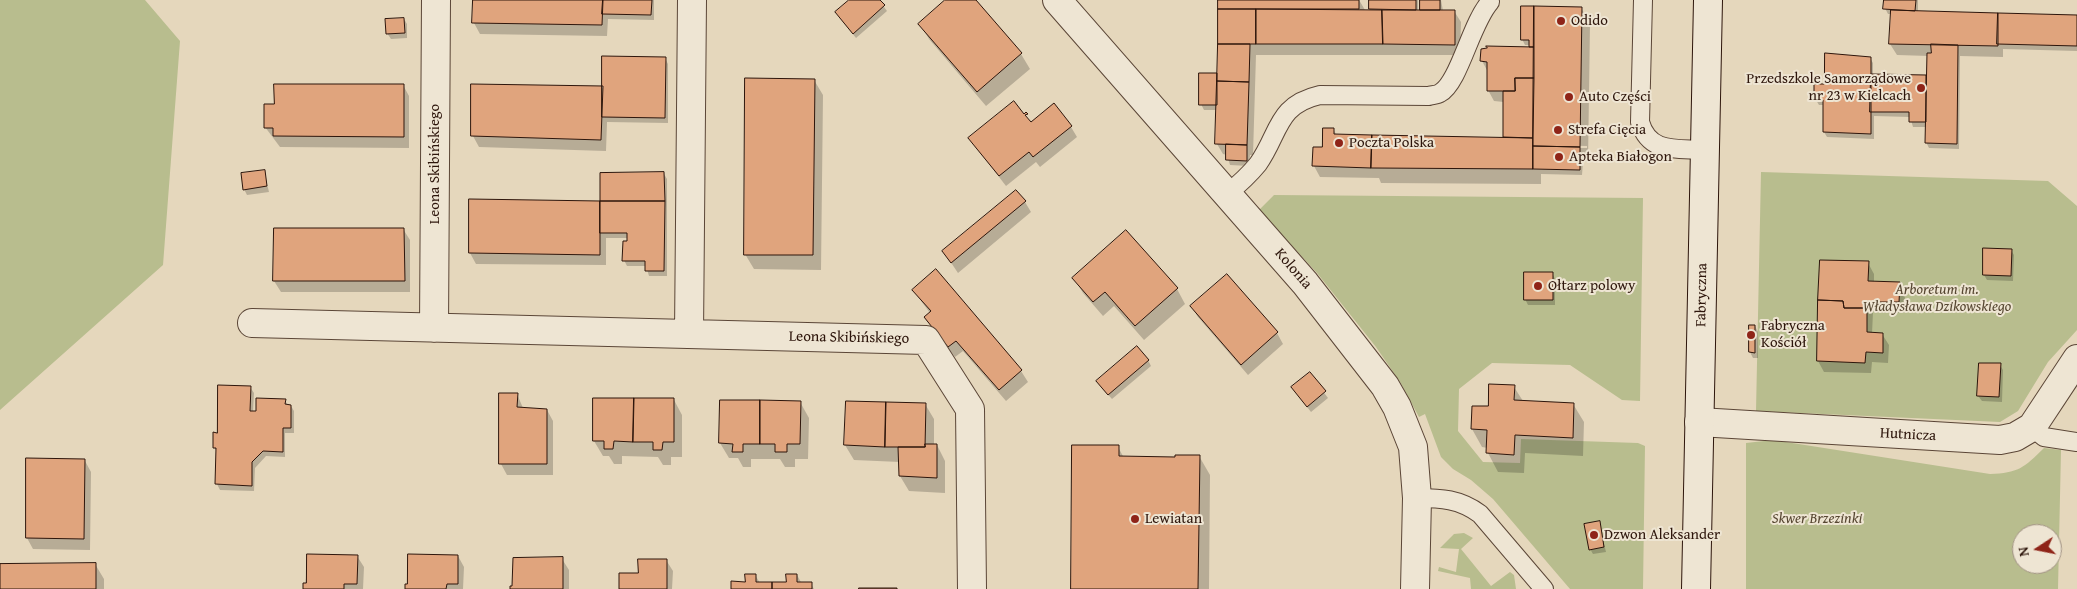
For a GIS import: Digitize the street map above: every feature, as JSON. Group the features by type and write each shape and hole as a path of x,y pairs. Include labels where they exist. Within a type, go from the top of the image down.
{"street":[{"name":"Leona Skibińskiego","path":"434,328 436,0"},
{"path":"689,334 692,0"},
{"name":"Kolonia","path":"1057,0 1305,283 1385,386 1397,406 1412,447 1418,498 1415,589"},
{"name":"Fabryczna","path":"1696,589 1708,0"},
{"name":"Leona Skibińskiego","path":"252,323 926,340 970,408 972,589"},
{"path":"2032,427 2068,390 2077,359"},
{"name":"Hutnicza","path":"1699,422 2000,440 2015,437 2032,427"}],"lane":[{"path":"1643,0 1640,122 1643,135 1654,144 1670,148 1704,150"},
{"path":"1227,194 1258,162 1277,126 1289,109 1304,99 1320,95 1429,96 1440,93 1456,73 1474,26 1490,2"},
{"path":"2032,427 2044,437 2077,442"},
{"path":"1418,498 1454,500 1470,506 1480,514 1544,589"}],"green space":[{"path":"0,0 145,0 180,41 163,265 0,410"},
{"name":"Arboretum im. Władysława Dzikowskiego","path":"1761,172 2048,181 2077,206 2077,330 2048,362 2018,411 2000,422 1756,411"},
{"path":"1274,195 1643,198 1640,401 1622,400 1570,365 1492,363 1459,389 1458,431 1483,462 1520,463 1521,439 1638,443 1645,446 1643,589 1570,589 1493,499 1471,480 1453,469 1441,457 1425,414 1419,417 1400,382 1376,347 1317,273 1259,210"},
{"name":"Skwer Brzezinki","path":"1773,440 1990,474 2014,471 2026,465 2044,448 2061,450 2059,524 2012,524 2012,574 2058,574 2058,589 1746,589 1746,443"},
{"path":"1464,533 1473,538 1461,549 1491,586 1510,572 1514,575 1516,589 1471,589 1470,578 1438,571 1439,567 1456,572 1459,549 1440,548 1454,534"}],"building":[{"path":"473,0 603,0 602,25 472,23"},
{"path":"603,0 652,0 651,15 602,14"},
{"path":"849,0 880,0 885,5 853,34 835,12"},
{"path":"945,0 976,0 1022,53 977,92 918,24"},
{"path":"1218,0 1359,0 1359,9 1218,9"},
{"path":"1369,0 1416,0 1416,10 1369,9"},
{"path":"1420,0 1440,0 1440,10 1420,10"},
{"path":"1884,0 1916,0 1915,11 1883,9"},
{"path":"1521,6 1534,6 1534,47 1529,47 1529,40 1521,40"},
{"path":"1534,6 1582,7 1580,147 1533,146"},
{"path":"1218,9 1256,9 1256,44 1218,44"},
{"path":"1256,9 1382,10 1383,44 1256,44"},
{"path":"1382,10 1455,10 1455,45 1383,44"},
{"path":"1891,10 1998,13 1998,46 1889,44"},
{"path":"1998,13 2077,15 2077,46 1997,44"},
{"path":"404,18 405,33 386,34 385,19"},
{"path":"1218,44 1250,44 1249,82 1217,81"},
{"path":"1931,44 1958,45 1957,144 1925,143 1927,53 1931,53"},
{"path":"1486,46 1534,47 1534,78 1515,78 1515,91 1487,91 1487,62 1480,61 1481,49 1487,48"},
{"path":"1825,53 1871,57 1871,134 1823,132 1823,100 1814,100 1814,84 1824,84"},
{"path":"602,56 666,57 665,118 602,117"},
{"path":"1199,73 1217,73 1217,105 1199,105"},
{"path":"1871,74 1926,75 1926,122 1909,122 1909,112 1870,112"},
{"path":"745,78 815,79 813,255 744,255"},
{"path":"1515,78 1534,78 1533,138 1503,137 1503,91 1515,91"},
{"path":"1217,81 1249,82 1247,145 1215,144"},
{"path":"274,84 404,84 404,137 273,136 273,128 264,128 264,104 274,104"},
{"path":"471,84 603,86 601,140 471,136"},
{"path":"1014,101 1024,114 1026,112 1028,114 1025,115 1031,122 1054,103 1072,126 1033,157 1029,152 999,176 968,138"},
{"path":"1323,128 1334,128 1334,134 1372,135 1371,168 1312,166 1313,147 1322,147"},
{"path":"1372,135 1533,138 1533,169 1371,168"},
{"path":"1226,144 1247,145 1247,161 1226,160"},
{"path":"1533,146 1580,147 1580,170 1533,169"},
{"path":"265,170 267,186 243,190 241,173"},
{"path":"664,172 665,201 600,201 600,173"},
{"path":"1016,190 1026,201 951,263 942,251"},
{"path":"469,199 600,201 600,255 469,253"},
{"path":"600,201 665,201 664,271 645,271 645,261 622,261 623,241 627,241 627,233 600,233"},
{"path":"274,228 404,228 405,281 273,281"},
{"path":"1126,230 1178,288 1135,326 1105,292 1093,302 1072,278"},
{"path":"1983,248 2012,249 2011,276 1983,275"},
{"path":"1820,260 1869,261 1868,281 1900,282 1899,302 1867,302 1867,308 1844,308 1843,301 1818,300"},
{"path":"936,269 1022,370 999,390 956,341 948,347 924,317 931,311 912,290"},
{"name":"Ołtarz polowy","path":"1524,272 1553,272 1553,300 1524,300"},
{"path":"1227,274 1278,332 1241,365 1190,306"},
{"path":"1818,300 1843,301 1844,308 1867,308 1867,332 1883,333 1883,353 1866,352 1865,363 1817,361"},
{"path":"1749,325 1755,325 1755,353 1749,352"},
{"path":"1137,346 1149,360 1108,395 1096,381"},
{"path":"1979,363 2001,363 1999,397 1977,396"},
{"path":"1310,372 1326,391 1307,407 1291,387"},
{"path":"1489,384 1515,385 1514,400 1574,403 1573,438 1515,435 1514,455 1486,453 1487,430 1471,429 1472,406 1488,406"},
{"path":"218,385 251,386 250,411 256,411 256,398 286,399 285,404 291,405 291,428 283,428 283,452 263,451 252,462 252,486 215,484 216,448 213,448 213,432 217,433"},
{"path":"499,393 518,393 517,407 547,409 547,464 499,464"},
{"path":"593,398 634,398 633,442 614,441 613,449 604,449 604,441 593,441"},
{"path":"634,398 674,398 674,442 663,442 662,450 653,450 653,442 633,442"},
{"path":"720,400 760,400 760,444 743,444 743,452 732,452 733,444 719,443"},
{"path":"760,400 801,401 800,444 787,444 787,452 775,452 775,444 760,444"},
{"path":"846,401 886,402 885,447 844,445"},
{"path":"886,402 926,403 925,447 885,447"},
{"path":"925,444 937,444 937,478 899,476 898,447 925,447"},
{"name":"Lewiatan","path":"1072,445 1119,445 1119,456 1175,457 1175,455 1200,455 1198,589 1071,589"},
{"path":"26,458 85,459 84,539 26,538"},
{"name":"Dzwon Aleksander","path":"1600,521 1604,547 1589,550 1584,524"},
{"path":"307,554 358,555 357,584 344,584 344,589 303,589 303,583 306,583"},
{"path":"408,554 458,555 458,584 447,584 446,589 405,589 405,584 407,584"},
{"path":"563,557 563,589 510,589 510,586 512,586 513,558"},
{"path":"638,559 667,559 667,589 619,589 619,573 638,573"},
{"path":"96,563 96,589 0,589 0,564"},
{"path":"745,574 756,574 756,582 772,582 772,589 731,589 731,581 745,582"},
{"path":"786,574 797,574 797,582 812,582 812,589 772,589 772,582 786,582"},
{"path":"897,588 897,589 859,589"}],"place":[{"name":"Odido","path":"1561,21"},
{"name":"Przedszkole Samorządowe nr 23 w Kielcach","path":"1921,88"},
{"name":"Auto Części","path":"1569,97"},
{"name":"Strefa Cięcia","path":"1558,130"},
{"name":"Poczta Polska","path":"1339,143"},
{"name":"Apteka Białogon","path":"1559,157"},
{"name":"Ołtarz polowy","path":"1538,286"},
{"name":"Fabryczna Kościół","path":"1751,335"},
{"name":"Lewiatan","path":"1135,519"},
{"name":"Dzwon Aleksander","path":"1594,535"}]}
